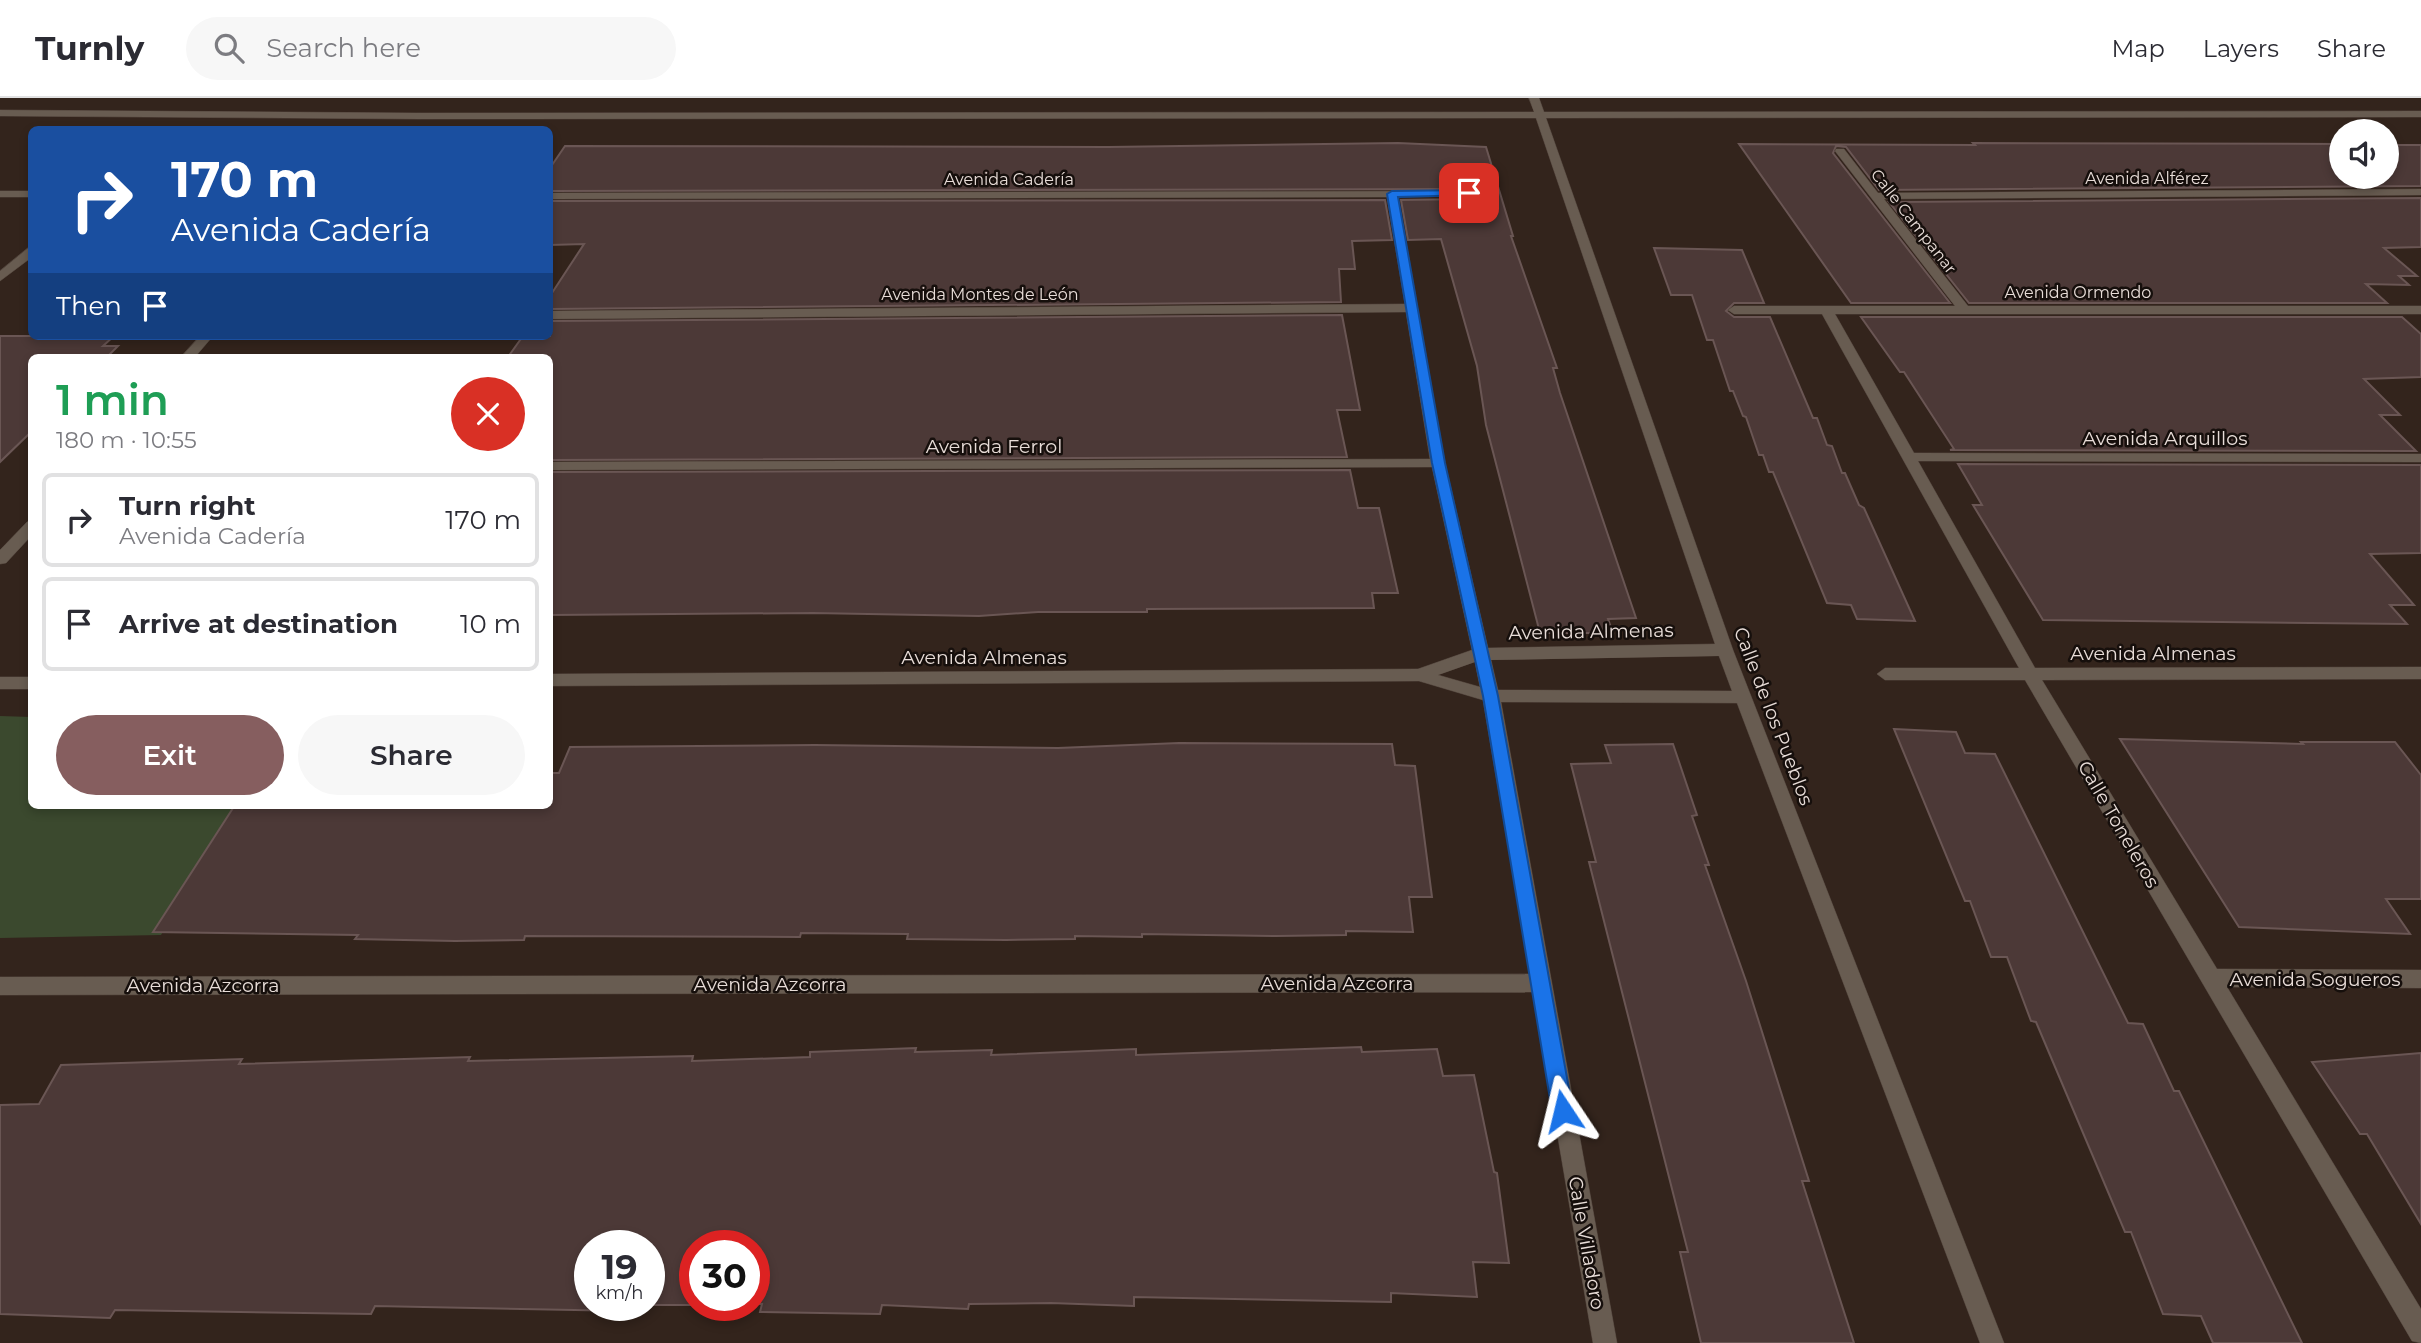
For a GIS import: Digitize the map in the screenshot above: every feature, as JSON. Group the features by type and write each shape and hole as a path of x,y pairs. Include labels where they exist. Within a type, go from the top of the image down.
{"street":[{"name":"Calle de los Pueblos","path":"1534,98 1725,650 1992,1343"},
{"path":"0,113 417,116 2421,114"},
{"path":"408,126 417,116"},
{"name":"Calle Campanar","path":"1840,151 1964,309"},
{"name":"Avenida Alférez","path":"1874,196 2421,192"},
{"name":"Avenida Cadería","path":"553,196 1469,193"},
{"path":"0,194 28,194"},
{"name":"Calle Villadoro","path":"1392,194 1438,463 1479,654 1491,696 1539,983 1605,1343"},
{"path":"0,277 28,254"},
{"name":"Avenida Montes de León","path":"553,315 1411,309"},
{"name":"Avenida Ormendo","path":"1734,310 2421,310"},
{"name":"Calle Toneleros","path":"1827,311 2031,675 2421,1332"},
{"path":"191,354 203,340"},
{"name":"Avenida Arquillos","path":"1908,457 2421,458"},
{"name":"Avenida Ferrol","path":"553,466 1438,463"},
{"path":"0,559 28,529"},
{"name":"Avenida Almenas","path":"1419,675 1479,654 1725,650"},
{"name":"Avenida Almenas","path":"1885,674 2421,673"},
{"name":"Avenida Almenas","path":"553,680 1419,675 1491,696 1745,697"},
{"path":"0,683 28,683"},
{"name":"Avenida Sogueros","path":"2209,978 2421,979"},
{"name":"Avenida Azcorra","path":"0,986 1539,983"}],"green space":[{"path":"0,716 28,717 28,809 239,809 161,935 0,938"}],"building":[{"path":"1398,143 1486,147 1511,236 1557,368 1553,368 1560,393 1636,618 1608,619 1613,633 1540,633 1486,425 1477,366 1441,239 1408,240 1401,200 1470,199 1475,197 1475,189 553,191 553,164 565,146 1108,147"},
{"path":"1973,143 2329,144 2329,187 1879,190 1846,147 1836,146 1833,153 1950,303 1851,303 1739,144 1975,145"},
{"path":"2399,145 2421,145 2421,186 2399,186"},
{"path":"2421,198 2421,247 2384,248 2417,276 2399,276 2409,285 2366,284 2387,303 1969,303 1889,202"},
{"path":"1385,200 1392,240 1352,241 1355,269 1339,269 1341,302 553,309 553,291 584,244 553,245 553,201"},
{"path":"1654,248 1742,250 1764,303 1734,303 1726,311 1734,317 1770,317 1813,418 1817,418 1827,445 1832,446 1842,473 1845,473 1859,505 1864,508 1915,621 1857,619 1851,605 1827,603 1773,472 1769,472 1763,455 1759,455 1746,417 1743,416 1733,391 1730,391 1713,340 1707,340 1692,295 1671,295"},
{"path":"1342,315 1360,410 1337,410 1347,457 553,460 553,354 510,354 520,340 553,340 553,321"},
{"path":"1861,317 2402,317 2421,334 2421,377 2364,379 2400,415 2380,415 2416,451 1950,450 1954,449 1904,372 1900,372"},
{"path":"0,336 28,336 28,340 110,340 103,346 118,346 110,354 28,354 28,435 0,462"},
{"path":"1958,464 2421,465 2421,553 2370,554 2414,605 2390,605 2407,624 2043,620 1973,505 1982,505"},
{"path":"1350,470 1358,508 1379,508 1398,593 1372,593 1374,608 1147,609 1147,612 1038,612 979,616 813,613 553,615 553,472"},
{"path":"1894,729 1956,732 1965,753 1995,754 2128,1023 2143,1024 2174,1091 2179,1091 2302,1343 2213,1343 2201,1316 2163,1314 2131,1232 2125,1232 2036,1022 2031,1021 2007,957 1991,957 1970,901 1965,901"},
{"path":"2120,739 2303,744 2301,742 2395,742 2421,775 2421,899 2386,899 2410,934 2239,927"},
{"path":"1179,743 1392,744 1395,765 1415,766 1432,897 1409,897 1413,932 1346,931 1346,935 1142,934 1142,937 1075,936 1075,939 1006,940 907,939 908,934 801,933 800,937 525,936 524,940 455,941 355,939 358,935 153,932 232,809 553,809 553,773 559,773 570,747 815,745 1058,748"},
{"path":"1673,744 1697,815 1692,816 1709,865 1705,865 1746,981 1809,1181 1802,1181 1854,1343 1701,1343 1680,1252 1688,1252 1589,862 1596,862 1571,764 1611,763 1605,745"},
{"path":"1361,1047 1362,1052 1437,1049 1443,1076 1474,1075 1494,1172 1497,1173 1509,1263 1473,1262 1477,1297 1391,1293 1391,1302 1134,1297 1134,1306 969,1304 968,1309 882,1305 880,1314 770,1312 770,1230 679,1230 679,1305 665,1305 665,1230 574,1230 574,1310 375,1306 371,1314 115,1310 110,1318 0,1314 0,1105 39,1104 61,1065 242,1059 239,1064 470,1057 468,1061 693,1056 692,1061 810,1057 810,1052 916,1048 915,1052 992,1050 991,1055 1136,1049 1136,1055"},
{"path":"2421,1053 2421,1224 2367,1134 2360,1134 2312,1062"}],"route":[{"path":"1469,193 1392,194 1438,463 1479,654 1491,696 1563,1111"}]}
